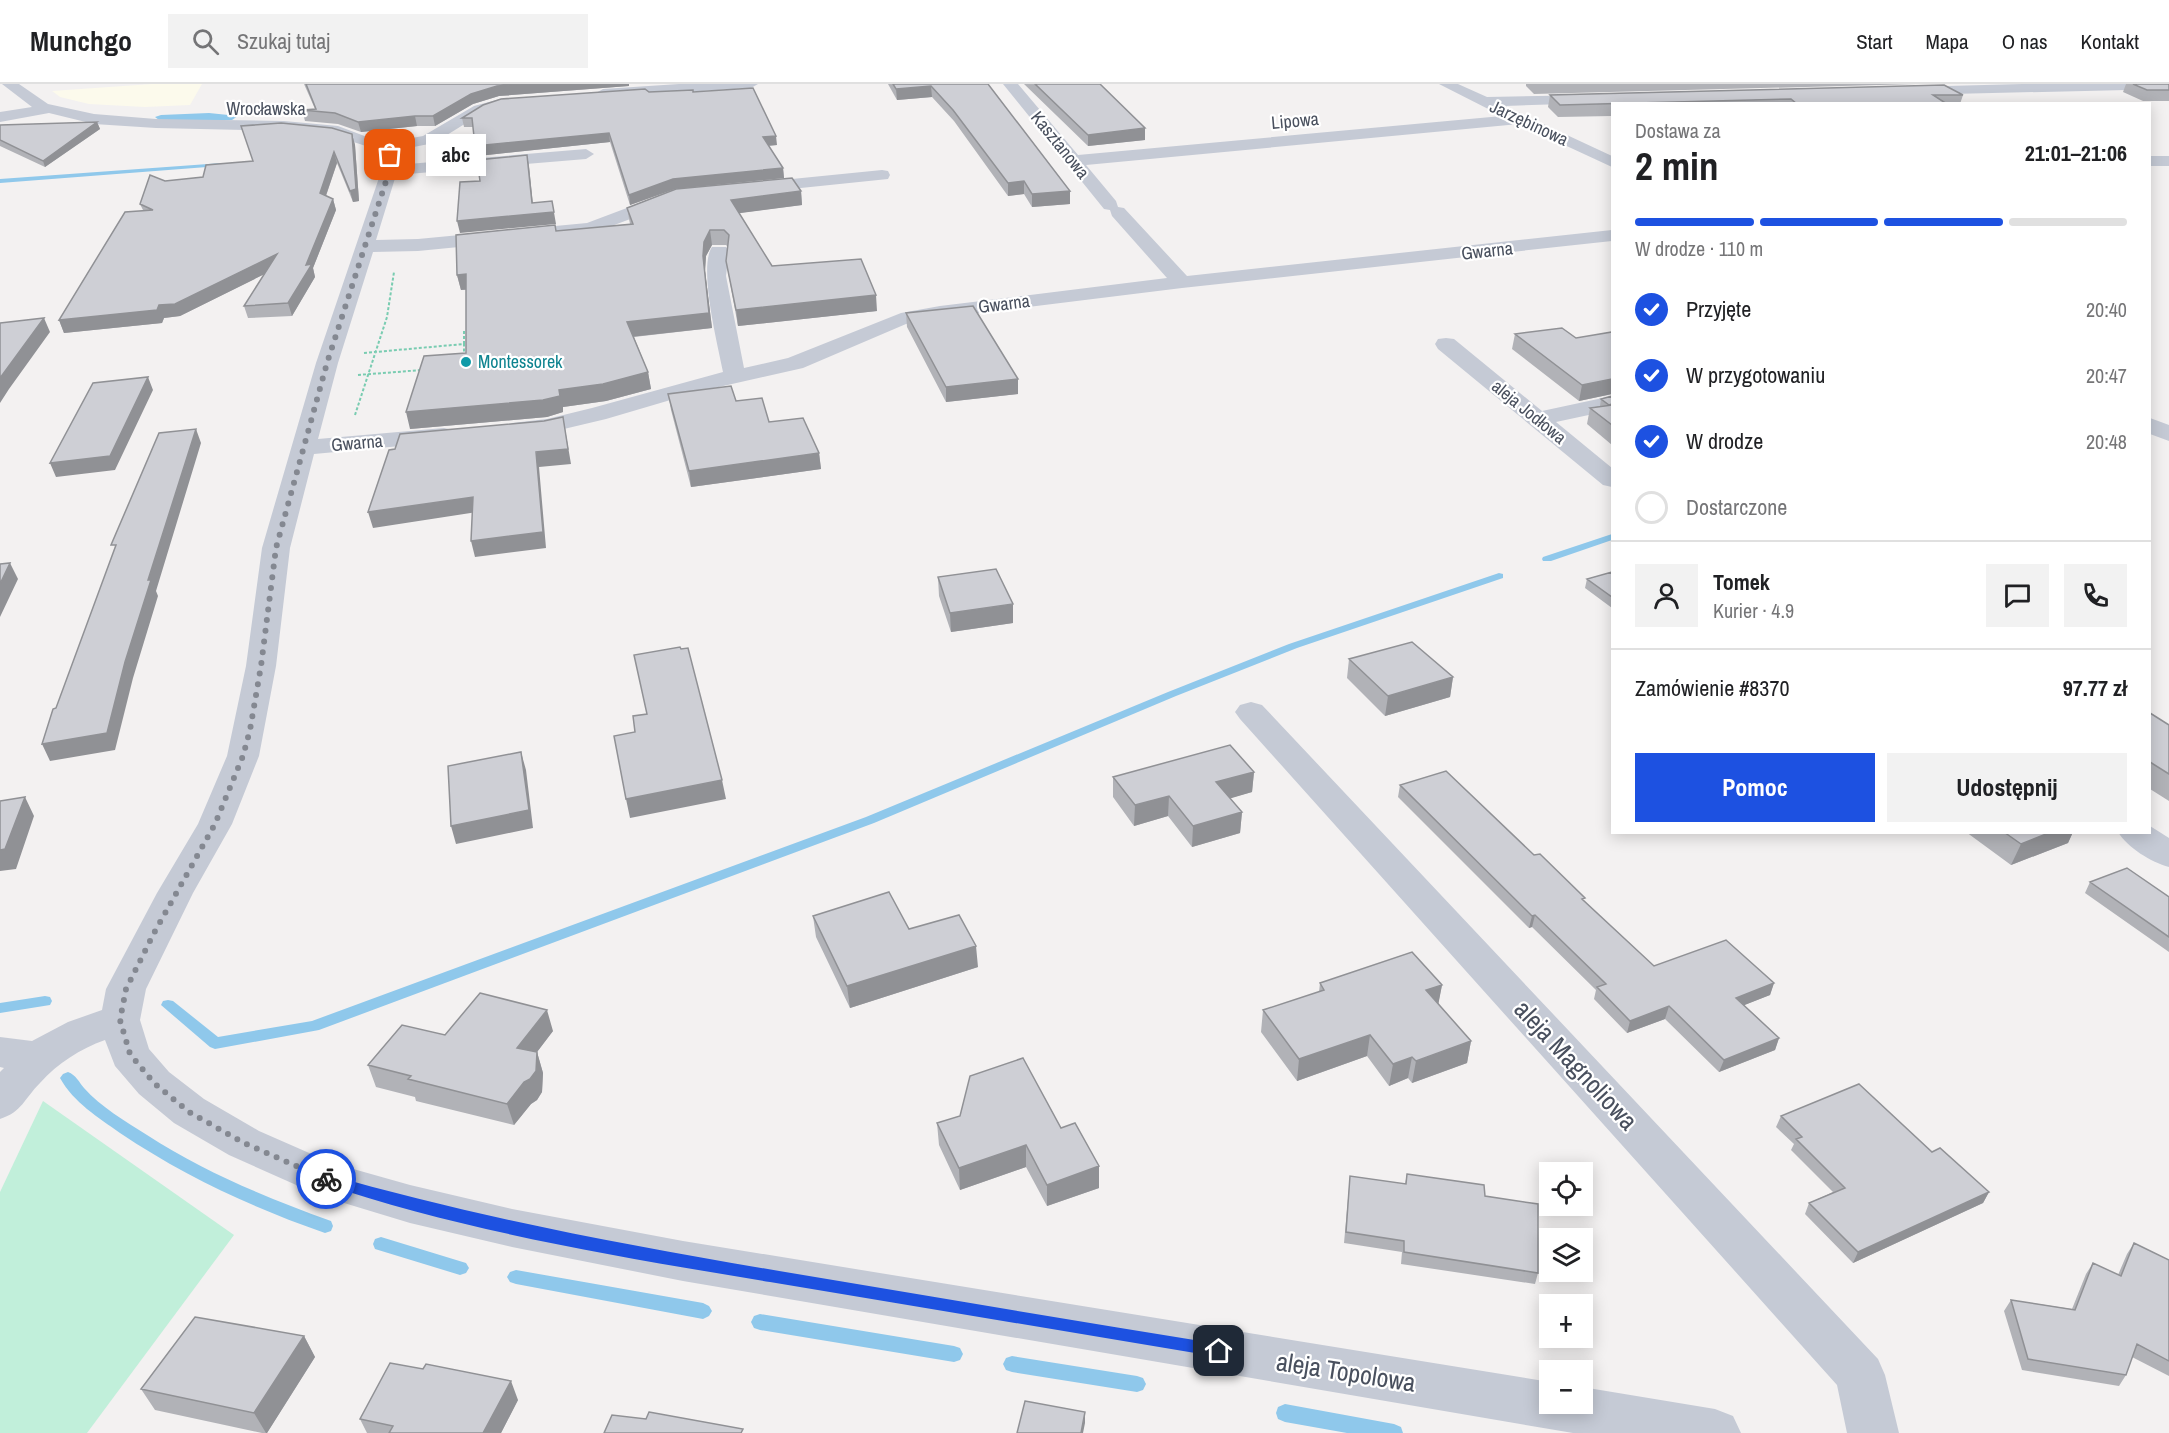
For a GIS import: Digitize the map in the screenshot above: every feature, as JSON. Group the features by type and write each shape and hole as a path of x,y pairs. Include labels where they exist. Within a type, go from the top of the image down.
{"street":[{"name":"Wrocławska","path":"9,84 24,98 53,108 114,112 216,109"},
{"path":"585,94 751,84"},
{"name":"Kasztanowa","path":"1011,84 1072,161 1182,282"},
{"name":"Jarzębinowa","path":"1446,84 1611,162"},
{"path":"1890,92 2169,85"},
{"path":"1485,102 1604,99"},
{"path":"388,159 428,140 479,109 518,100"},
{"path":"0,117 53,108"},
{"name":"Lipowa","path":"1072,161 1522,119"},
{"path":"0,1103 15,1080 63,1040 88,1028 120,1020 126,989 154,933 215,824 243,756 261,666 276,548 327,363 366,246 388,159 373,130 360,120"},
{"path":"388,159 586,154"},
{"path":"2151,161 2169,161"},
{"path":"738,189 882,175"},
{"path":"366,246 590,228 638,208 685,195"},
{"name":"Gwarna","path":"503,430 547,426 598,414 696,385 795,363 901,319 940,312 1182,282 1611,236"},
{"path":"719,251 716,276 735,378"},
{"name":"aleja Jodłowa","path":"1446,344 1611,479"},
{"path":"1537,419 1611,402"},
{"path":"2151,423 2169,421"},
{"path":"2151,424 2169,434"},
{"name":"Gwarna","path":"303,448 460,434"},
{"name":"aleja Magnoliowa","path":"1251,712 1860,1374 1873,1433"},
{"path":"2138,834 2169,855"},
{"name":"aleja Topolowa","path":"120,1020 130,1054 154,1083 189,1112 244,1143 321,1178 410,1204 512,1228 683,1262 1715,1433"},
{"path":"0,1052 39,1058"}],"path":[{"path":"355,416 387,317 395,265 389,255 396,245"},
{"path":"474,330 464,331 464,358 474,357"},
{"path":"358,354 464,344"},
{"path":"351,375 424,370"}],"shaded area":[{"path":"152,84 202,84 190,105 145,107 89,104 60,97 52,91"}],"green space":[{"path":"43,1101 234,1235 87,1433 0,1433 0,1192"}],"water":[{"path":"209,113 238,116 232,120 159,120 155,117 161,115"}],"building":[{"path":"306,84 522,84 497,86 471,94 433,116 358,122 335,113 302,110 316,109"},
{"path":"893,84 988,84 1070,191 1032,194 1024,181 1008,183 953,110 931,86 896,89"},
{"path":"1035,84 1100,84 1145,128 1088,135"},
{"path":"2133,84 2169,84 2169,90 2147,90"},
{"path":"1944,85 1963,95 1933,95 1944,102 1795,102 1791,99 1560,105 1550,95"},
{"path":"753,88 776,136 763,137 783,168 673,179 629,195 609,133 475,146 472,118 462,118 483,105 501,99 645,89 649,92 693,90 693,92"},
{"path":"97,122 43,161 0,140 0,125"},
{"path":"281,123 332,128 352,134 356,189 350,191 334,152 320,193 333,199 306,265 312,264 288,303 244,306 277,254 175,304 159,305 157,310 59,320 125,212 153,210 140,204 150,175 165,181 203,177 206,165 253,161 241,126"},
{"path":"527,155 532,203 552,201 554,212 457,221 460,182 480,181 477,160"},
{"path":"792,178 801,191 731,200 772,266 861,259 876,295 736,310 726,261 729,235 724,230 710,230 704,242 703,256 709,313 627,322 648,372 603,384 559,390 560,396 543,400 406,412 424,356 466,353 466,274 457,275 456,235 555,225 556,231 633,224 627,208 676,189"},
{"path":"973,306 1018,379 946,387 906,313"},
{"path":"44,318 3,374 0,378 0,323"},
{"path":"1562,328 1576,338 1611,332 1611,379 1582,385 1515,334"},
{"path":"148,377 110,456 50,463 93,383"},
{"path":"731,386 736,401 762,398 769,422 803,418 819,453 689,471 668,394"},
{"path":"1611,396 1611,404 1609,405 1601,399"},
{"path":"1611,405 1611,424 1590,408"},
{"path":"563,417 568,449 536,452 543,532 471,541 473,497 368,512 389,450 395,449 400,434 544,421"},
{"path":"196,429 148,580 151,580 125,662 107,733 42,744 53,709 56,708 116,545 111,545 159,433"},
{"path":"10,563 0,584 0,564"},
{"path":"996,569 1013,604 950,613 938,577"},
{"path":"1611,572 1611,596 1587,579"},
{"path":"1412,642 1453,677 1388,696 1349,659"},
{"path":"680,647 681,649 688,648 722,780 626,799 614,736 635,732 633,716 647,714 634,655"},
{"path":"2151,714 2169,725 2169,774 2151,763"},
{"path":"1230,745 1254,772 1216,782 1242,812 1193,826 1169,796 1135,805 1113,777"},
{"path":"521,752 529,810 451,826 448,766"},
{"path":"1446,771 1534,855 1540,854 1585,898 1582,899 1654,966 1726,940 1774,983 1736,998 1779,1038 1724,1060 1669,1006 1630,1021 1597,987 1606,984 1535,915 1532,916 1400,785"},
{"path":"25,797 5,849 0,850 0,801"},
{"path":"2007,834 2046,834 2021,844"},
{"path":"2127,868 2169,897 2169,937 2090,882"},
{"path":"889,892 909,929 959,915 976,946 847,986 813,916"},
{"path":"1412,952 1442,985 1426,990 1471,1041 1416,1061 1412,1057 1393,1064 1370,1035 1299,1059 1263,1010 1324,990 1320,983"},
{"path":"480,993 547,1010 517,1048 537,1052 536,1071 507,1104 408,1079 411,1076 368,1065 402,1025 445,1035"},
{"path":"1023,1058 1061,1128 1075,1123 1099,1166 1047,1185 1026,1145 959,1168 937,1123 960,1116 970,1076"},
{"path":"1859,1084 1932,1152 1940,1148 1989,1192 1858,1252 1809,1203 1845,1188 1796,1139 1802,1137 1781,1116"},
{"path":"1407,1174 1484,1185 1485,1196 1538,1204 1538,1273 1404,1252 1404,1241 1346,1232 1350,1176 1406,1184"},
{"path":"2134,1243 2169,1260 2169,1361 2137,1344 2126,1375 2028,1359 2011,1300 2075,1310 2093,1263 2121,1276"},
{"path":"195,1317 304,1336 254,1413 141,1389"},
{"path":"390,1363 423,1369 426,1364 511,1381 483,1433 389,1433 393,1426 360,1419"},
{"path":"1025,1401 1085,1412 1081,1433 1017,1433"},
{"path":"649,1412 743,1429 741,1433 604,1433 612,1415 646,1419"}],"waterway":[{"path":"0,181 220,164"},
{"path":"1547,559 1611,537"},
{"path":"168,1005 215,1043 314,1026 870,820 1293,646 1499,576"},
{"path":"0,1008 45,1001"},
{"path":"68,1078 85,1099 97,1109 168,1155 244,1195 325,1226"},
{"path":"381,1244 460,1268"},
{"path":"516,1277 703,1311"},
{"path":"760,1322 954,1354"},
{"path":"1012,1364 1137,1384"},
{"path":"1285,1413 1394,1433"}],"way so far":[{"path":"326,1179 244,1143 189,1112 154,1083 130,1054 120,1020 126,989 143,953 215,824 243,756 261,666 271,573 276,548 327,363 338,336 390,169 390,155"}],"place":[{"name":"abc","path":"390,155"},
{"name":"Montessorek","path":"466,362"}],"route":[{"path":"326,1179 410,1204 512,1228 683,1262 1219,1351"}]}
